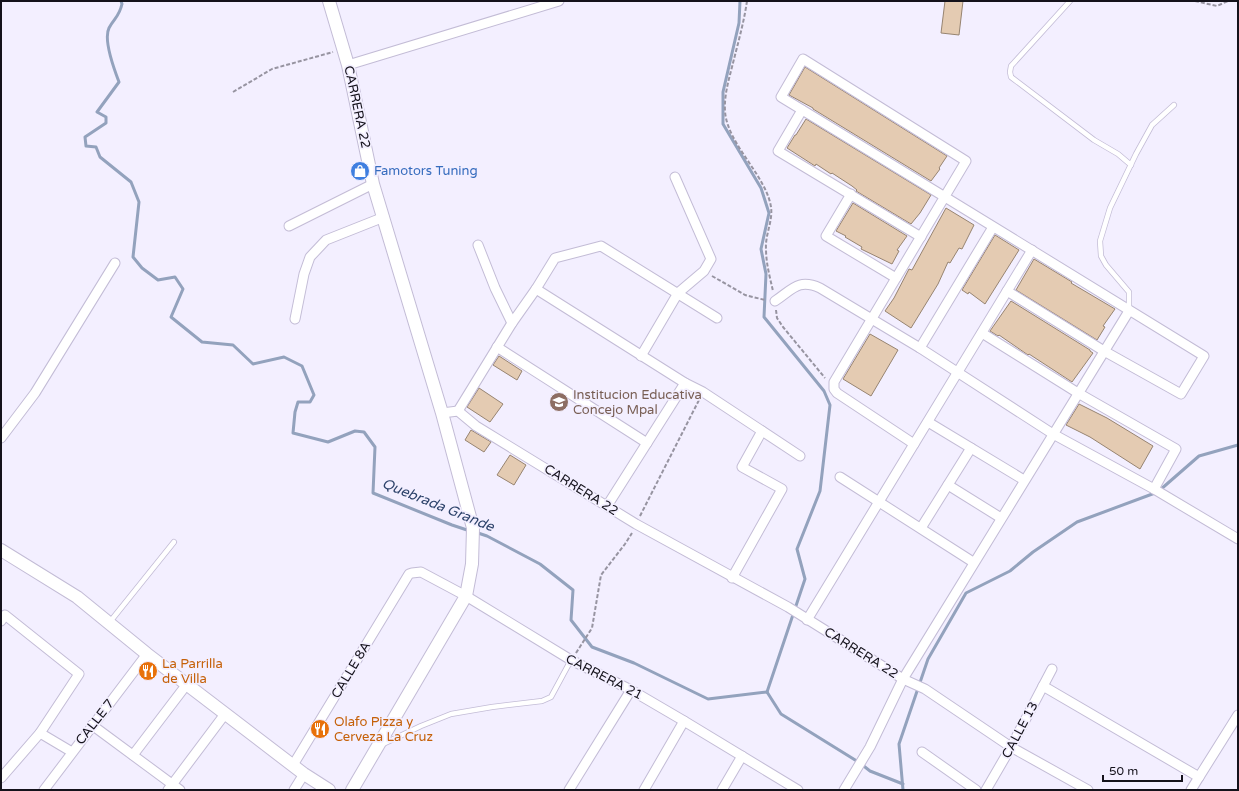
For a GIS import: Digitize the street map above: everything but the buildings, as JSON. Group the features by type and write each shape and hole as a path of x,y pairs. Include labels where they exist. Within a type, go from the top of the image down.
{"main road":[{"name":"CARRERA 22","path":"329,1 348,65 373,184 442,413 473,533 472,564 466,596 352,790"},
{"path":"1,550 77,597 147,654 225,714 304,774 329,790"}],"street":[{"path":"348,65 559,1"},
{"path":"914,444 837,393 834,389 834,382 946,197 966,161 803,59 781,98 946,197 1204,356 1181,394 1104,351 1007,292"},
{"path":"802,110 778,151 922,236"},
{"path":"641,356 678,293 704,270 711,259 675,177"},
{"path":"289,226 373,184"},
{"path":"851,194 826,236 896,278"},
{"path":"295,319 304,274 310,257 326,240 384,217"},
{"path":"920,348 993,227"},
{"path":"478,245 495,288 512,323"},
{"path":"442,413 458,411 512,323 536,289 555,258 601,246 717,318"},
{"path":"804,617 879,502 1032,250"},
{"path":"1,438 35,393 116,263"},
{"path":"772,301 796,286 806,283 820,288 920,348 1053,434 1238,539"},
{"path":"536,289 641,356 685,383 703,392 800,456"},
{"path":"844,790 870,746 903,679 1000,518 1129,311"},
{"path":"982,333 1078,392 1176,449 1157,492"},
{"path":"497,347 647,444"},
{"path":"607,506 685,383"},
{"name":"CARRERA 22","path":"458,411 476,426 636,524 732,578 788,607 903,679 921,687 1011,747 1088,790"},
{"path":"928,422 1024,480"},
{"path":"732,578 782,490 742,467 762,431"},
{"path":"920,528 971,448"},
{"path":"840,478 973,562"},
{"path":"948,485 1000,518"},
{"name":"CARRERA 21","path":"409,574 421,572 466,596 570,660 631,690 798,790"},
{"name":"CALLE 8A","path":"293,765 409,574"},
{"path":"1,621 6,615 79,674 40,733 1,778"},
{"name":"CALLE 7","path":"49,788 72,752 147,654"},
{"name":"CALLE 13","path":"986,790 1011,747 1052,668"},
{"path":"133,755 187,684"},
{"path":"1043,686 1199,777"},
{"path":"569,790 631,690"},
{"path":"92,725 133,755 173,788 225,714"},
{"path":"1191,790 1238,715"},
{"path":"644,790 684,721"},
{"path":"40,733 72,752"},
{"path":"922,752 976,790"},
{"path":"722,790 742,756"},
{"path":"297,789 304,774"}],"lane":[{"path":"1070,1 1011,66 1011,78 1094,140 1118,154 1131,165"},
{"path":"1129,311 1128,292 1101,256 1100,242 1110,208 1152,125 1174,105"},
{"path":"109,623 174,542"},
{"path":"377,747 421,726 451,714 492,706 542,701 551,697 570,660"}],"path":[{"path":"747,1 740,36 729,77 725,112 733,136 764,188 771,207 766,249 772,301 777,318 834,389"},
{"path":"1195,1 1217,6 1228,1"},
{"path":"233,92 272,69 343,49"},
{"path":"704,270 745,295 772,301"},
{"path":"581,645 592,628 601,575 626,544 703,392"}],"waterway":[{"name":"Quebrada Grande","path":"121,1 122,4 120,12 109,28 107,40 114,70 119,82 97,112 106,117 106,123 85,137 86,146 96,147 100,157 131,182 139,202 133,257 142,268 158,280 175,277 183,289 171,317 202,342 233,345 253,364 284,357 302,366 314,395 310,402 298,402 295,412 293,433 328,442 355,431 364,432 375,447 373,493 470,531"},
{"path":"740,1 739,23 723,92 723,124 761,188 769,213 761,249 766,274 764,317 824,391 830,405 820,491 797,549 805,579 767,692"},
{"path":"1160,490 1199,456 1238,445"},
{"path":"903,790 899,744 928,659 966,593 1010,571 1033,552 1077,522 1155,493"},
{"name":"Quebrada Grande","path":"475,532 487,536 540,564 573,590 571,620 592,647 634,663 708,699 767,692"},
{"path":"767,692 781,714 860,763 870,771 903,784"}],"place":[{"name":"Famotors Tuning","path":"360,171"},
{"name":"Institucion Educativa Concejo Mpal","path":"559,402"},
{"name":"La Parrilla de Villa","path":"148,671"},
{"name":"Olafo Pizza y Cerveza La Cruz","path":"320,729"}]}
